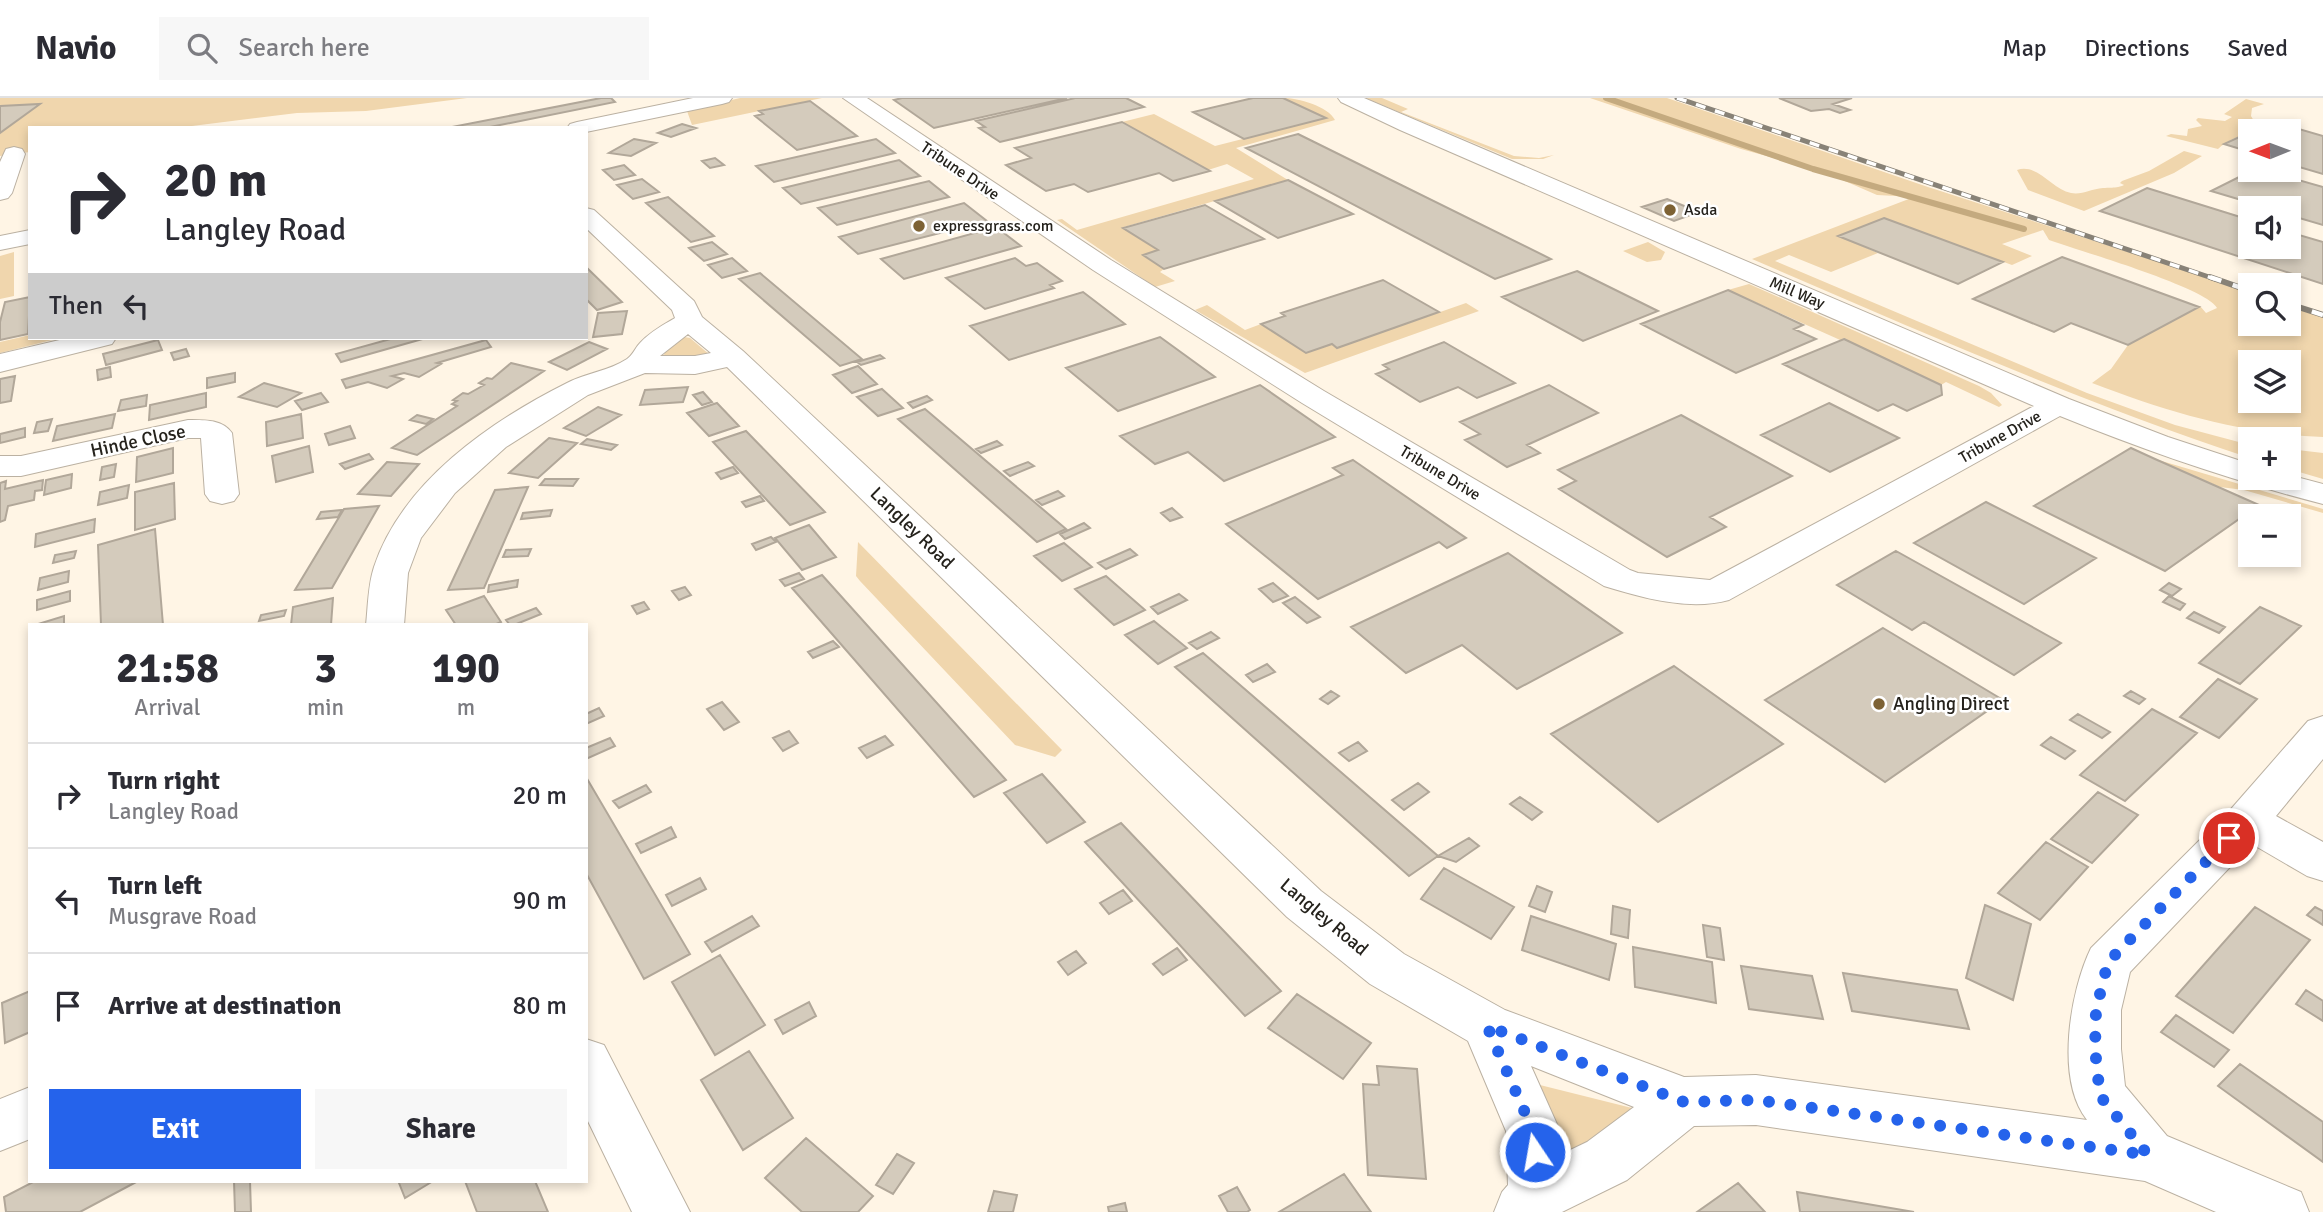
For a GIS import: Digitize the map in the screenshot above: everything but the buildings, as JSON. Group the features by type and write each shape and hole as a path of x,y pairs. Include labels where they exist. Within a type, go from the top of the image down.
{"street":[{"path":"587,126 722,98"},
{"name":"Tribune Drive","path":"853,98 1102,265 1313,397 1617,578 1646,588 1716,592 2058,405"},
{"name":"Mill Way","path":"1348,98 1418,131 2058,405 2157,444 2238,471"},
{"path":"0,193 14,154"},
{"name":"Langley Road","path":"590,224 684,307 690,321 733,357 1304,904 1387,969 1487,1026 1684,1102 1756,1100 2148,1155 2281,1212"},
{"path":"0,243 28,237"},
{"path":"641,364 649,350 690,321"},
{"path":"0,363 94,340"},
{"path":"385,623 387,591 403,540 433,499 488,444 580,388 641,364 695,365 733,357"},
{"name":"Hinde Close","path":"0,466 20,466 188,429 207,429 216,433 222,494"},
{"path":"2301,488 2323,494"},
{"path":"2148,1155 2100,1096 2095,1049 2096,1010 2108,962 2247,821 2323,731"},
{"path":"2247,821 2323,863"},
{"path":"1487,1026 1533,1131 1530,1204"},
{"path":"588,1066 662,1212"},
{"path":"1530,1204 1607,1161 1684,1102"},
{"path":"0,1126 28,1113"}],"shaded area":[{"path":"0,98 467,98 366,111 297,113 192,126 28,126 28,152 0,156"},
{"path":"740,98 822,98 692,125 687,111"},
{"path":"1283,98 1304,101 1319,107 1335,120 1236,148 1288,180 1124,227 1158,250 1143,255 1164,269 1160,272 1175,281 1155,287 1057,220 1062,219 1077,230 1254,179 1227,164 1208,170 1122,122 1154,114 1215,146 1325,118"},
{"path":"1365,98 1382,98 1408,109 1401,112 1514,156 1539,158 1554,155 1543,159 1512,159"},
{"path":"1590,98 1667,98 2238,288 2238,336 2301,336 2301,309 2323,317 2323,437 2301,436 2301,427 2239,427 2205,420 2149,404 2092,383 2111,369 2128,345 2200,306 2206,313 2217,308 2191,290 2167,280 2049,240 2043,230 2002,244 2032,256 2012,265 1884,218 1839,236 1878,253 1831,272 1789,255 1775,261 2087,393 2175,425 2238,442 2238,454 2061,389 1752,259 1914,197 1877,195 1824,172 1741,149"},
{"path":"2246,99 2264,104 2252,108 2253,119 2238,119 2238,137 2218,149 2166,136 2187,136 2188,129 2202,126 2196,120 2198,118 2225,121 2232,117 2224,114"},
{"path":"2184,151 2202,156 2174,173 2084,211 2028,190 2017,170 2032,170 2064,191 2079,193 2124,185 2120,183 2149,171"},
{"path":"1648,242 1665,252 1661,260 1647,262 1623,251"},
{"path":"14,252 14,296 0,299 0,256"},
{"path":"1749,284 1979,386 1991,393 2002,405 1999,407 1946,382 1941,385 1728,290"},
{"path":"1466,303 1479,311 1305,373 1195,310 1207,305 1245,330 1261,324 1306,353 1332,344 1337,348"},
{"path":"28,335 28,340 52,340 0,353 0,342"},
{"path":"684,337 690,338 710,355 667,358 665,352"},
{"path":"2301,450 2323,453 2323,479 2301,473"},
{"path":"2155,459 2238,484 2238,489 2220,487"},
{"path":"2244,490 2259,490 2323,509 2323,513 2301,507 2301,504 2292,504"},
{"path":"858,542 1062,750 1055,757 1015,745 860,581 856,576"},
{"path":"1536,1084 1640,1110 1585,1146 1564,1148 1556,1141 1549,1128"}],"waterway":[{"path":"1606,98 1813,169 2024,229"}],"railway":[{"path":"1677,98 2215,279"},
{"path":"2210,277 2238,287"},
{"path":"2301,308 2323,315"}],"place":[{"name":"Asda","path":"1670,210"},
{"name":"expressgrass.com","path":"919,226"},
{"name":"Angling Direct","path":"1879,704"}],"route":[{"path":"1535,1152 1533,1131 1487,1026 1684,1102 1756,1100 1924,1126 2148,1155 2100,1096 2095,1049 2096,1010 2108,962 2229,838"}]}
